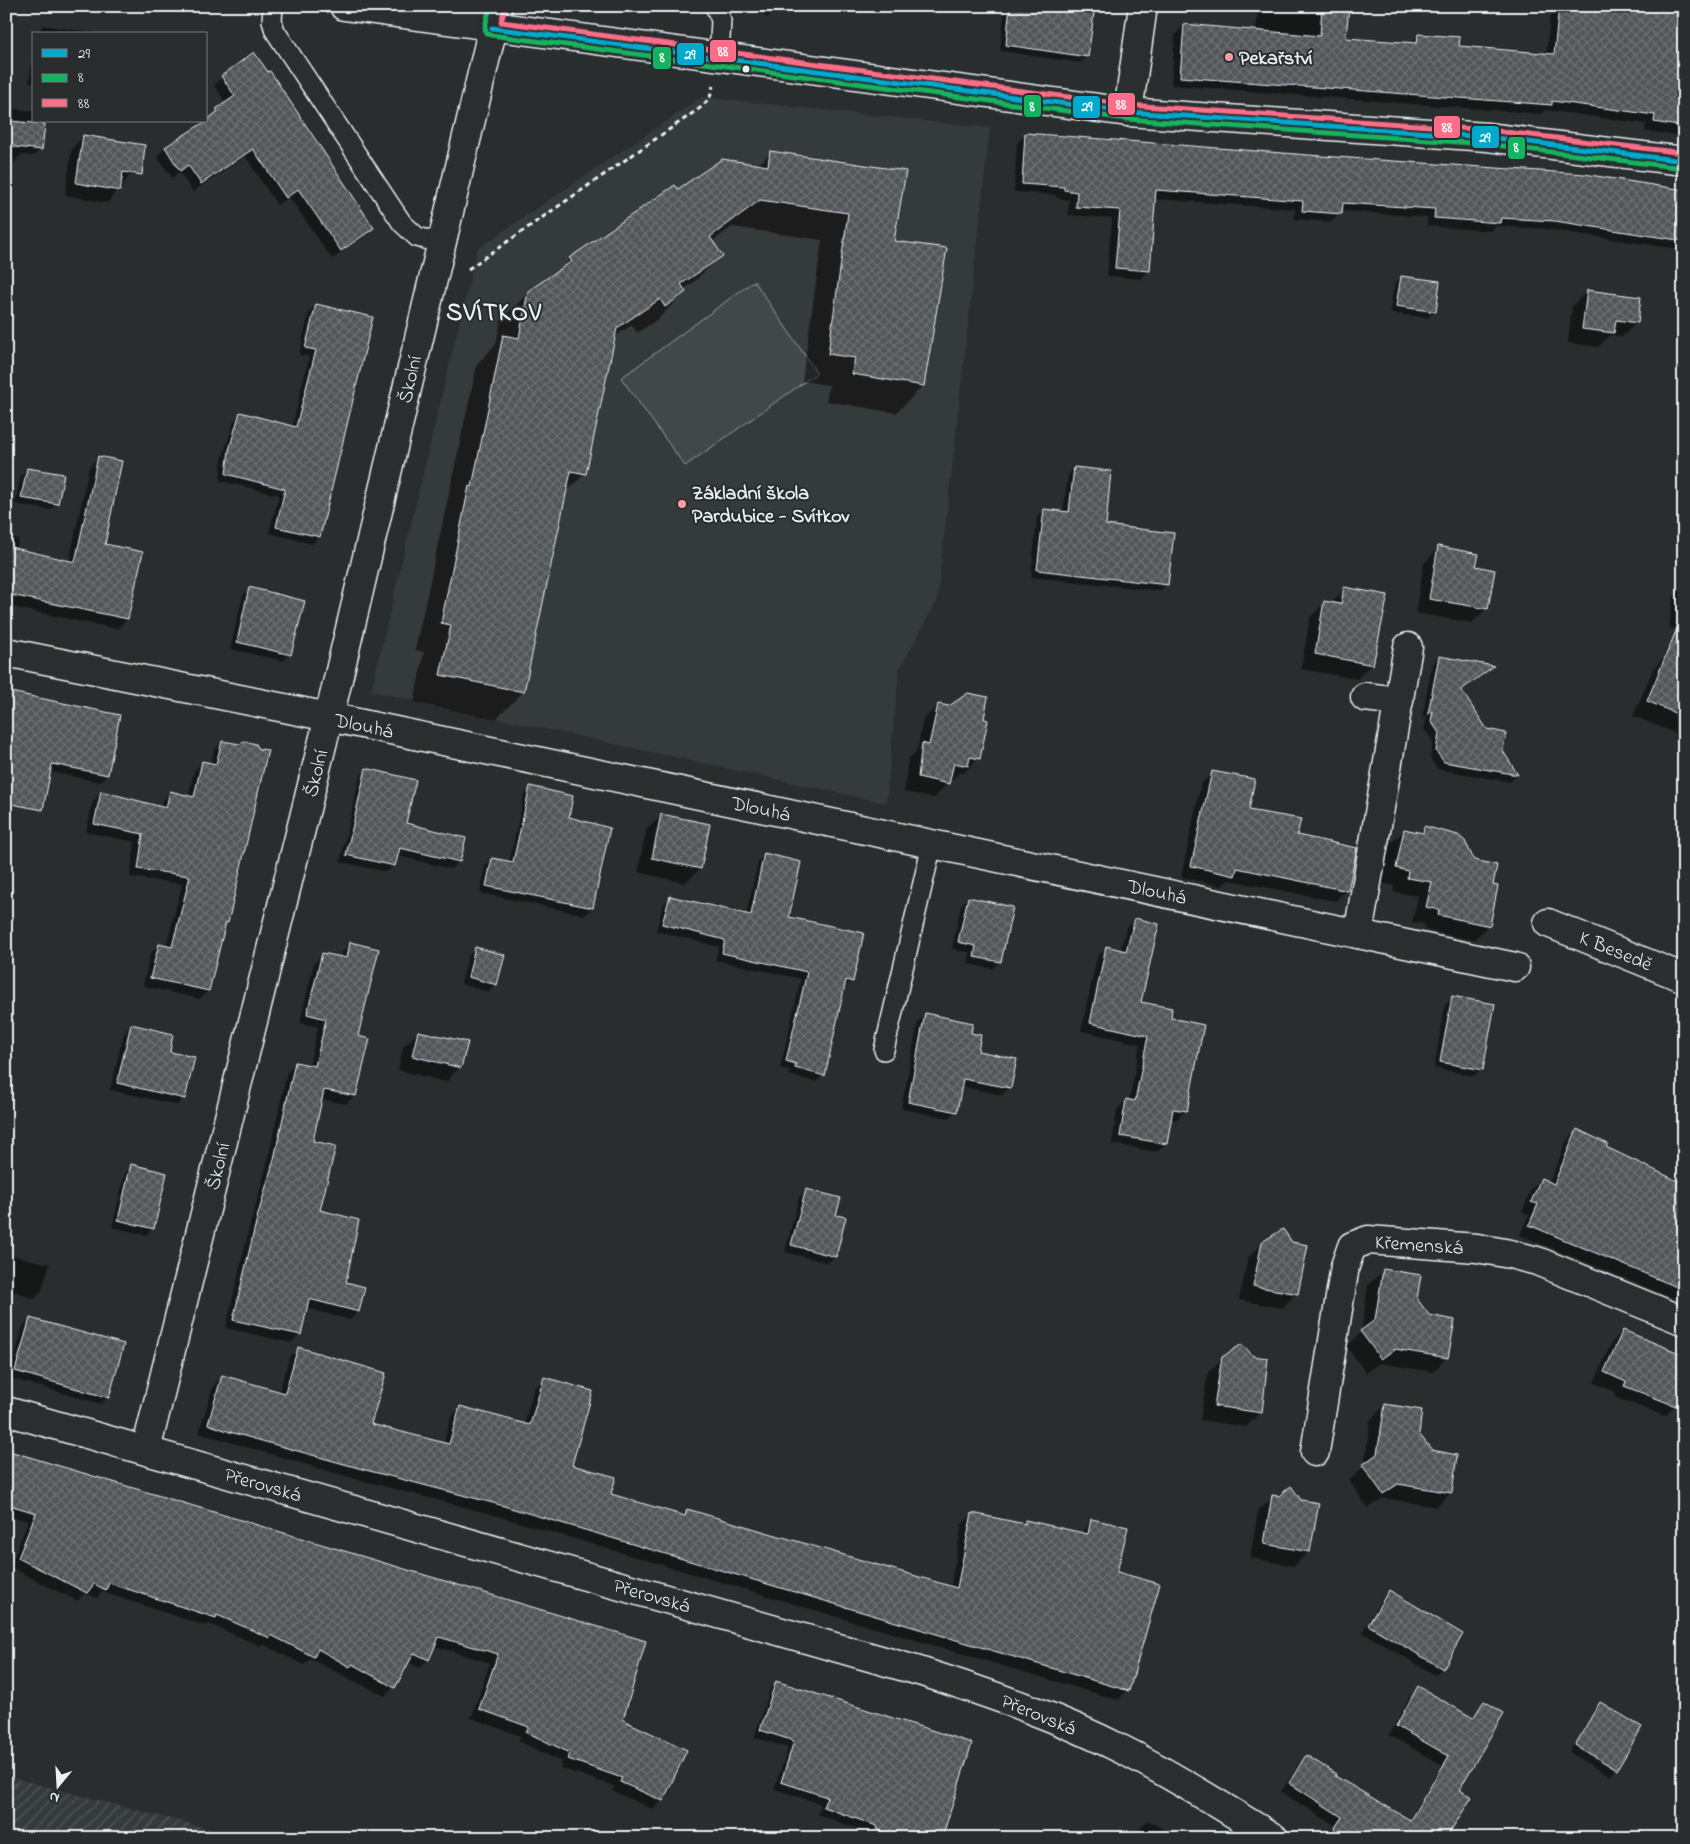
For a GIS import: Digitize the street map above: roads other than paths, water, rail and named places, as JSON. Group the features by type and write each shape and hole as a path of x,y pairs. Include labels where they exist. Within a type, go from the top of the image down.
{"street":[{"path":"344,6 495,17 719,58 1128,112 1487,137 1684,161"},
{"path":"1128,112 1143,6"},
{"name":"Školní","path":"146,1450 328,717 495,17"},
{"path":"1358,934 1408,647"},
{"name":"Dlouhá","path":"6,652 328,717 1515,966"},
{"path":"1365,697 1399,701"},
{"name":"K Besedě","path":"1548,923 1684,978"},
{"name":"Křemenská","path":"1315,1452 1345,1266 1352,1246 1359,1242 1368,1240 1458,1247 1510,1254 1537,1262 1684,1320"},
{"name":"Přerovská","path":"6,1411 909,1668 984,1692 1077,1728 1124,1751 1274,1838"}],"lane":[{"path":"274,6 272,22 275,31 402,223 439,253"},
{"path":"715,6 721,20 719,58"},
{"path":"884,1050 932,844"}],"place":[{"name":"Pekařství","path":"1229,57"},
{"name":"Základní škola Pardubice - Svítkov","path":"682,504"}],"district":[{"name":"SVÍTKOV","path":"494,311"}]}
